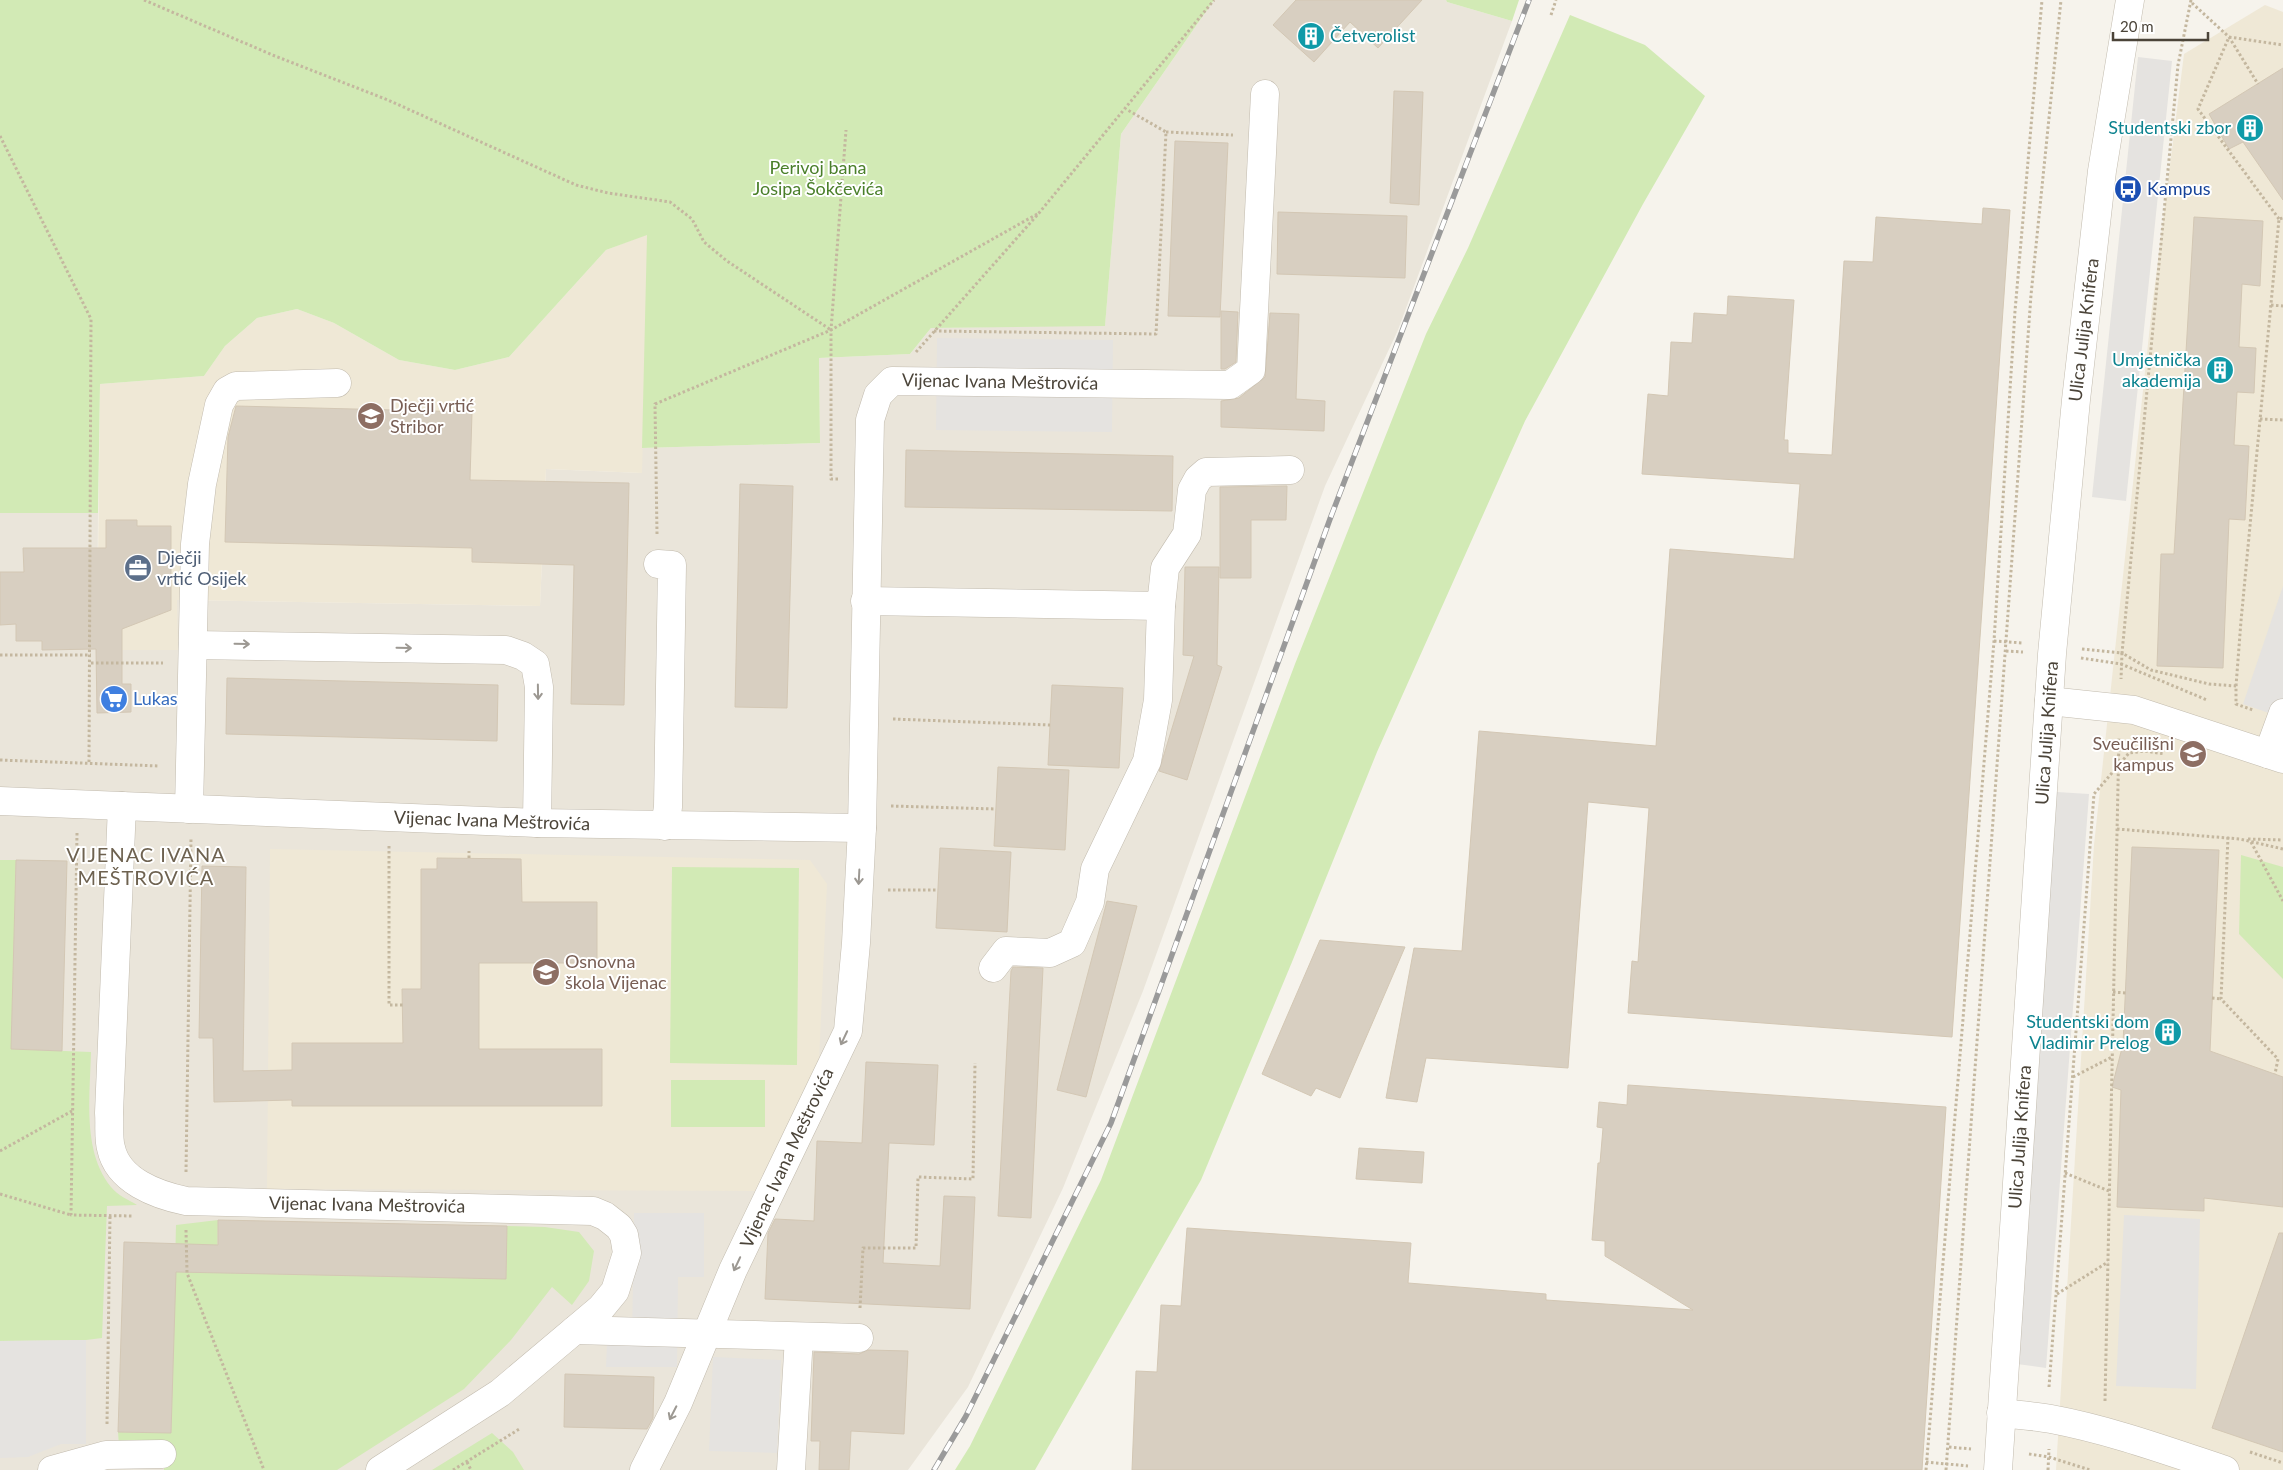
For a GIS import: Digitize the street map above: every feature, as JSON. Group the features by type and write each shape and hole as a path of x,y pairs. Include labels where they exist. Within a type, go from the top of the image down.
{"street":[{"name":"Ulica Julija Knifera","path":"1998,1470 2049,701 2076,400 2102,171 2130,0"},
{"name":"Vijenac Ivana Meštrovića","path":"644,1470 678,1403 733,1270 848,1031 856,943 862,828 870,420 878,395 892,381 1230,385 1252,370 1265,94"},
{"path":"190,822 195,544 202,484 219,405 227,391 236,386 337,383"},
{"path":"993,968 1006,952 1050,953 1072,944 1090,902 1095,869 1147,761 1158,700 1161,606 1165,568 1187,534 1192,490 1198,479 1206,472 1290,470"},
{"path":"658,564 672,565 668,807 664,826"},
{"path":"865,601 1161,606"},
{"path":"193,644 506,650 523,656 535,664 539,687 537,824"},
{"path":"2049,701 2120,707 2134,710 2276,756 2282,716"},
{"name":"Vijenac Ivana Meštrovića","path":"0,801 122,806 190,822 862,828"},
{"name":"Vijenac Ivana Meštrovića","path":"122,806 109,1113 111,1148 120,1168 139,1184 164,1196 186,1201 593,1211 605,1216 619,1227 624,1235 627,1253 615,1291 602,1308 500,1393 380,1470"},
{"path":"576,1330 859,1338"},
{"path":"791,1470 799,1337"},
{"path":"2001,1413 2068,1423 2152,1446 2225,1470"},
{"path":"52,1470 106,1455 162,1454"}],"path":[{"path":"144,0 276,56 388,100 576,185 608,193 670,202 692,219 704,242 727,261 831,330"},
{"path":"892,381 1039,213 1214,0"},
{"path":"1551,15 1556,0"},
{"path":"1926,1470 1994,641 2016,311 2042,0"},
{"path":"1946,1470 2031,295 2061,0"},
{"path":"2191,1 2229,37 2258,84"},
{"path":"2105,1402 2122,653 2178,65 2191,1"},
{"path":"2229,37 2283,45"},
{"path":"2229,37 2198,109 2281,219 2240,621 2236,704 2282,716"},
{"path":"1126,109 1166,132 1263,137"},
{"path":"934,331 1156,334 1166,132"},
{"path":"0,136 91,319 91,663 89,763"},
{"path":"658,564 655,404 831,330 1039,213"},
{"path":"2271,305 2283,306"},
{"path":"2260,419 2283,420"},
{"path":"1994,641 2122,653 2150,670 2209,684 2236,686"},
{"path":"0,655 90,655"},
{"path":"91,663 169,664"},
{"path":"888,719 1050,725"},
{"path":"2049,1387 2094,794 2129,753 2144,752 2169,755"},
{"path":"883,806 996,809"},
{"path":"190,822 186,1273 264,1470"},
{"path":"2117,829 2228,837 2283,850"},
{"path":"2221,999 2228,837"},
{"path":"2240,839 2283,840"},
{"path":"2251,841 2283,901"},
{"path":"389,842 389,1005 403,1005"},
{"path":"879,890 937,890"},
{"path":"2113,992 2126,993"},
{"path":"2212,998 2221,999 2278,1059 2274,1074"},
{"path":"2072,1078 2112,1057"},
{"path":"859,1338 863,1248 916,1248 918,1177 973,1179 976,1063"},
{"path":"0,1151 72,1111"},
{"path":"2065,1173 2109,1191"},
{"path":"0,1194 71,1215"},
{"path":"106,1455 110,1215"},
{"path":"2056,1295 2108,1262"},
{"path":"454,1470 521,1428"},
{"path":"467,1462 471,1470"}],"shaded area":[{"path":"1214,0 1446,0 1447,2 1512,21 1398,330 1325,486 1143,991 1063,1188 968,1387 908,1470 0,1470 0,513 98,513 97,650 177,600 540,606 546,469 642,473 642,448 820,443 819,358 910,354 931,328 1105,325 1121,134"},
{"name":"Sveučilišni kampus","path":"2265,5 2283,12 2283,1470 2056,1470 2094,845 2151,316 2184,54"},
{"path":"2138,57 2172,61 2126,501 2092,497"},
{"name":"Dječji vrtić Stribor","path":"648,234 642,473 546,469 540,606 177,600 178,650 97,650 100,384 204,376 225,346 257,318 297,309 334,323 399,360 455,370 509,357 606,250"},
{"path":"937,338 1113,340 1112,432 936,430"},
{"path":"2283,586 2283,718 2243,704"},
{"path":"2057,792 2089,794 2046,1368 2017,1364"},
{"name":"Osnovna škola Vijenac","path":"270,849 810,860 827,884 819,1061 755,1191 267,1189"},
{"path":"634,1213 704,1213 704,1277 678,1277 677,1367 606,1367 607,1344 632,1344"},
{"path":"2124,1215 2200,1219 2196,1389 2116,1386"},
{"path":"86,1340 86,1444 61,1444 28,1457 0,1458 0,1341"},
{"path":"713,1357 781,1360 777,1453 709,1451"}],"green space":[{"name":"Perivoj bana Josipa Šokčevića","path":"0,0 1214,0 1121,134 1105,326 931,328 910,354 819,358 820,443 642,448 647,235 606,250 509,357 455,370 399,360 334,323 297,309 257,318 225,346 204,376 100,384 98,513 0,513"},
{"path":"1446,0 1519,0 1512,21 1447,2"},
{"path":"1570,15 1645,45 1705,96 1643,204 1525,421 1377,752 1201,1180 1035,1470 955,1470 970,1446 1101,1180 1295,664 1426,334 1468,248"},
{"path":"2241,855 2283,867 2283,979 2239,934"},
{"path":"0,860 16,860 11,1049 91,1052 89,1104 92,1140 96,1157 102,1173 111,1187 137,1205 107,1206 102,1338 86,1340 0,1341"},
{"path":"672,867 799,868 797,1065 670,1063"},
{"path":"671,1080 765,1080 765,1127 671,1127"},
{"path":"218,1220 217,1272 506,1279 507,1226 545,1227 579,1232 594,1251 589,1281 572,1305 552,1287 511,1340 464,1389 337,1470 164,1470 166,1448 119,1446 118,1432 171,1433 176,1225"},
{"path":"492,1433 513,1452 524,1470 432,1470"}],"building":[{"name":"Četverolist","path":"1296,0 1422,0 1378,48 1350,22 1314,62 1273,25"},
{"name":"Studentski zbor","path":"2283,68 2283,200 2243,142 2229,149 2209,114"},
{"path":"1394,91 1423,92 1419,205 1390,203"},
{"path":"1175,141 1228,143 1220,317 1168,316"},
{"path":"1983,208 2010,210 1952,1037 1628,1013 1632,961 1638,962 1649,808 1588,802 1568,1068 1426,1058 1417,1102 1386,1098 1414,948 1462,951 1479,731 1656,746 1670,549 1794,559 1800,484 1642,474 1648,394 1668,396 1671,342 1692,343 1694,313 1727,315 1728,296 1794,300 1784,440 1788,440 1788,453 1832,455 1844,261 1873,262 1876,217 1982,224"},
{"path":"1278,212 1407,216 1405,278 1277,274"},
{"name":"Umjetnička akademija","path":"2194,217 2263,221 2260,286 2242,284 2239,347 2256,348 2254,393 2237,392 2234,445 2249,446 2245,520 2229,519 2223,668 2157,666 2161,554 2174,554"},
{"path":"1221,311 1238,312 1236,362 1225,369 1221,369"},
{"path":"1270,313 1299,314 1296,399 1325,401 1324,431 1221,427 1221,401 1239,398 1265,377"},
{"path":"236,406 472,412 470,480 629,483 624,705 571,704 574,565 472,562 472,548 225,542 228,437"},
{"path":"906,450 1173,456 1172,511 905,507"},
{"path":"740,484 793,486 787,708 735,707"},
{"path":"1287,486 1286,520 1251,520 1251,578 1220,578 1220,487"},
{"path":"106,520 137,520 137,526 171,526 171,610 122,629 122,684 131,684 131,712 97,713 96,649 42,650 42,641 16,641 16,624 0,625 0,572 24,572 23,548 106,548"},
{"path":"1185,567 1219,567 1217,665 1222,667 1187,780 1159,771 1194,656 1183,655"},
{"path":"227,678 498,685 497,741 226,734"},
{"path":"1052,685 1123,688 1119,768 1048,765"},
{"path":"998,767 1069,770 1065,850 994,846"},
{"name":"Studentski dom Vladimir Prelog","path":"2132,847 2219,850 2210,1051 2283,1077 2283,1207 2204,1198 2204,1211 2117,1207 2121,1090 2112,1087 2123,1044"},
{"path":"940,848 1011,852 1007,932 936,928"},
{"path":"437,858 521,859 522,902 597,902 597,963 479,963 479,1049 602,1049 602,1106 292,1106 292,1100 214,1102 213,1038 199,1038 202,866 246,867 243,1071 292,1070 292,1043 403,1043 402,989 421,989 421,869 437,869"},
{"path":"16,860 67,861 62,1051 11,1049"},
{"path":"1107,901 1137,906 1086,1097 1057,1090"},
{"path":"1320,940 1405,947 1340,1098 1316,1088 1311,1096 1262,1074"},
{"path":"1013,967 1043,968 1031,1218 998,1216 1011,971"},
{"path":"866,1062 938,1065 934,1145 889,1143 883,1263 940,1266 944,1196 975,1197 970,1309 765,1299 768,1233 775,1219 814,1221 817,1141 862,1143"},
{"path":"1628,1085 1946,1107 1922,1470 1132,1470 1136,1371 1157,1372 1161,1305 1181,1306 1187,1228 1411,1243 1408,1283 1546,1294 1546,1300 1693,1310 1605,1256 1605,1241 1592,1240 1598,1163 1600,1163 1603,1128 1597,1127 1599,1102 1627,1105"},
{"path":"1359,1148 1424,1152 1422,1183 1356,1179"},
{"path":"218,1220 507,1226 506,1279 176,1272 171,1433 118,1432 124,1242 218,1245"},
{"path":"2279,1233 2283,1233 2283,1452 2212,1428"},
{"path":"868,1350 908,1351 904,1434 851,1431 849,1470 819,1470 820,1441 811,1441 814,1352 859,1354"},
{"path":"565,1374 654,1377 653,1418 647,1429 564,1427"}],"railway":[{"path":"934,1470 966,1416 1111,1123 1330,519 1529,0"}],"place":[{"name":"Četverolist","path":"1311,36"},
{"name":"Studentski zbor","path":"2250,128"},
{"name":"Kampus","path":"2128,189"},
{"name":"Umjetnička akademija","path":"2220,370"},
{"name":"Dječji vrtić Stribor","path":"371,416"},
{"name":"Dječji vrtić Osijek","path":"138,568"},
{"name":"Lukas","path":"114,699"},
{"name":"Sveučilišni kampus","path":"2193,754"},
{"name":"Osnovna škola Vijenac","path":"546,972"},
{"name":"Studentski dom Vladimir Prelog","path":"2168,1032"}],"district":[{"name":"VIJENAC IVANA MEŠTROVIĆA","path":"146,866"}]}
